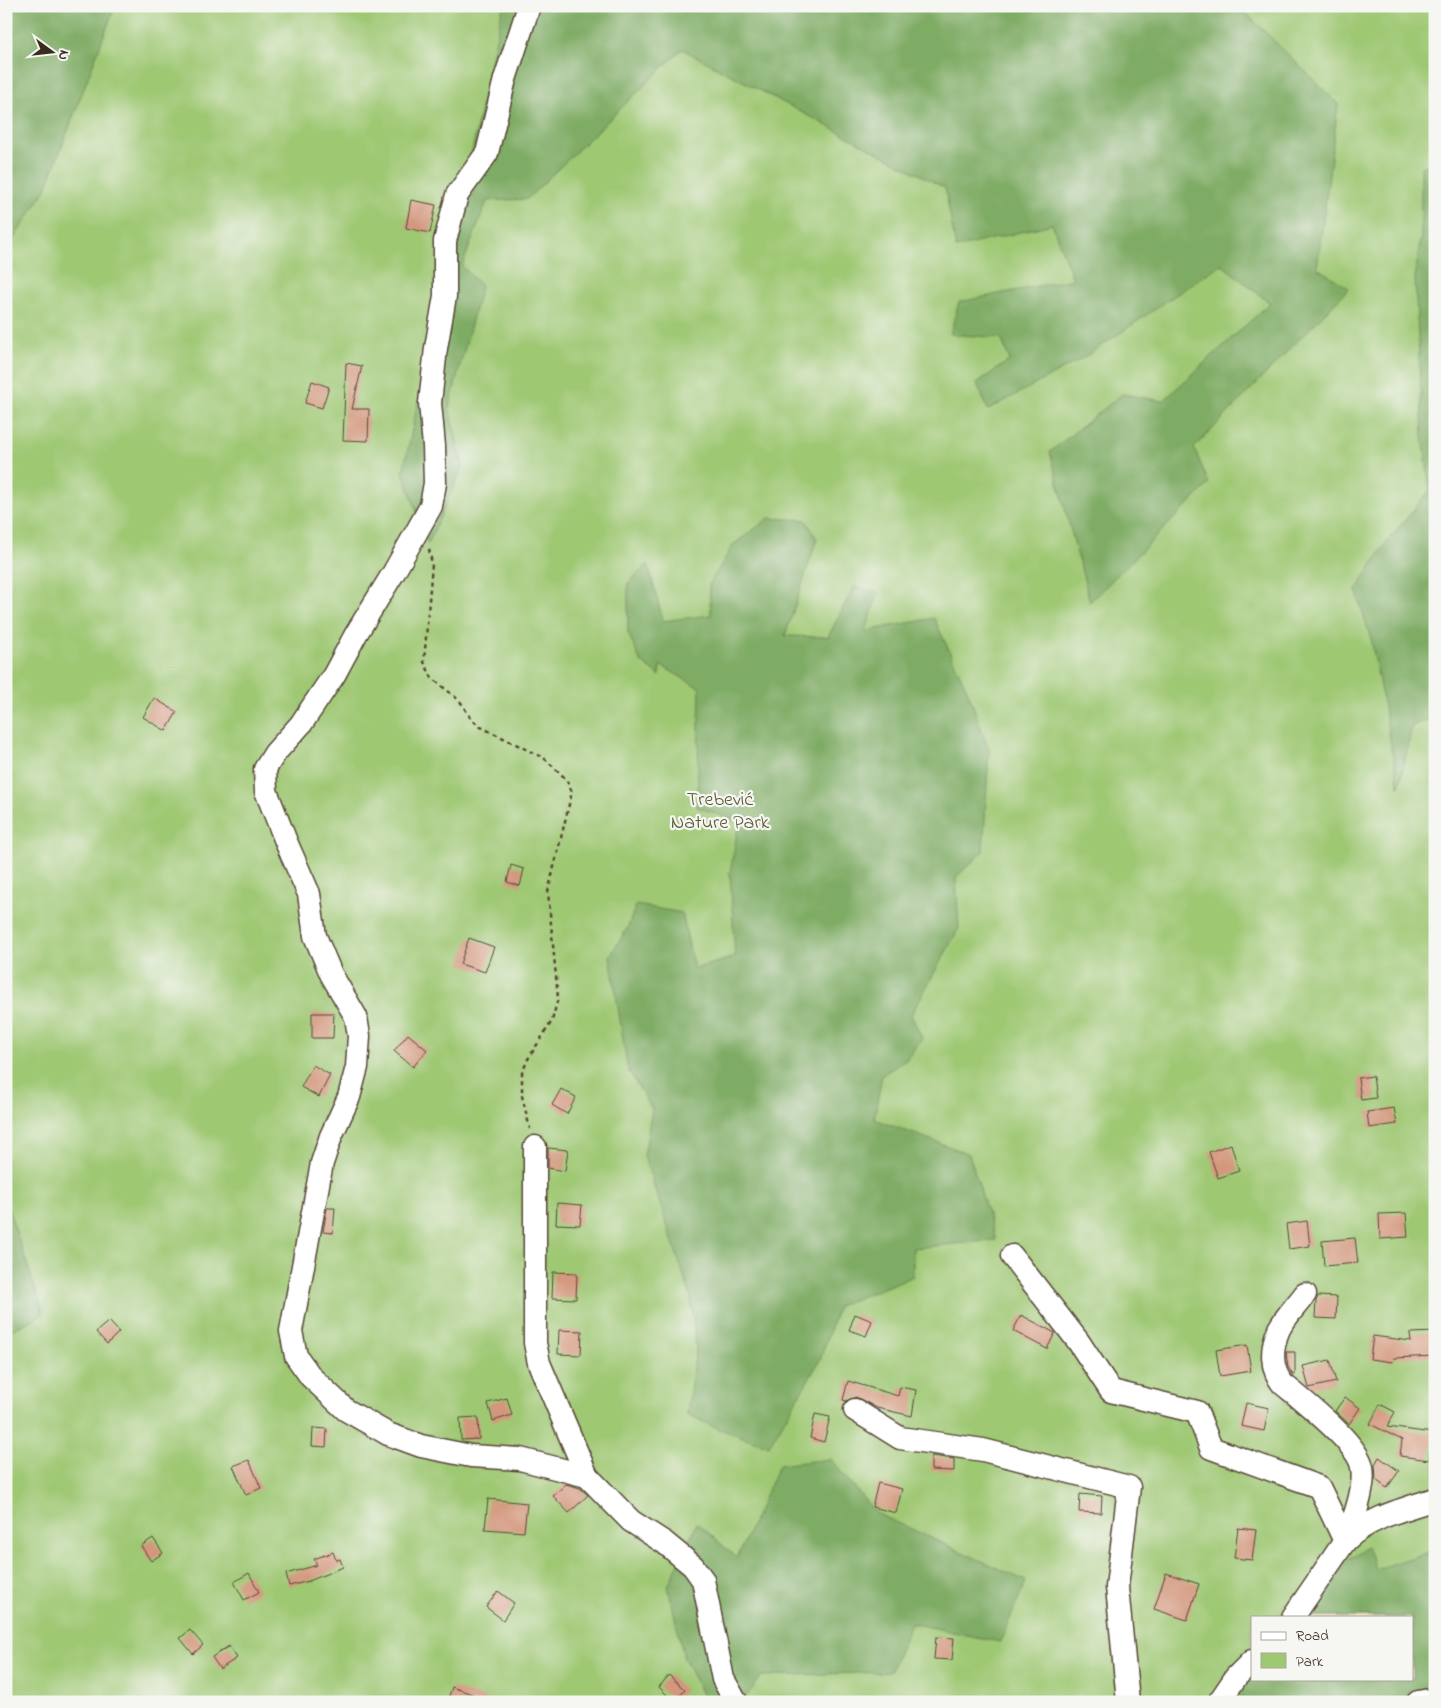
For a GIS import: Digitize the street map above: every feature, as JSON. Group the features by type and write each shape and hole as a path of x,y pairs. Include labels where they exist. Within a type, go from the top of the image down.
{"street":[{"path":"529,6 504,79 487,153 457,195 446,241 444,296 430,403 435,483 431,506 334,675 301,724 275,753 265,768 266,792 309,894 315,936 331,974 356,1017 359,1036 357,1067 349,1098 330,1136 322,1163 291,1331 296,1356 311,1377 346,1410 388,1434 421,1446 472,1456 520,1459 587,1476"},
{"path":"535,1146 535,1343 539,1363 587,1476 631,1521 693,1566 703,1580 723,1679 736,1702"},
{"path":"1012,1256 1078,1341 1111,1390 1197,1412 1211,1448 1319,1487 1345,1541"},
{"path":"1305,1294 1279,1329 1274,1349 1273,1366 1283,1384 1316,1412 1346,1441 1360,1458 1362,1481 1356,1509 1345,1541"},
{"path":"855,1410 900,1438 983,1450 1129,1487 1117,1587 1128,1702"},
{"path":"1294,1616 1345,1541 1354,1532 1371,1522 1435,1499"},
{"path":"1219,1702 1236,1677 1251,1661"},
{"path":"1418,1702 1435,1699"}],"path":[{"path":"420,527 428,544 432,564 424,662 432,678 460,701 470,717 479,726 544,758 566,779 572,792 548,892 558,998 552,1021 528,1059 522,1073 522,1096 535,1146"}],"green space":[{"name":"Trebević Nature Park","path":"6,6 1435,6 1435,1702 6,1702"},
{"path":"6,6 115,6 45,191 6,250"},
{"path":"503,6 1239,6 1338,104 1317,268 1349,288 1194,448 1209,484 1090,602 1050,452 1122,394 1163,401 1270,303 1221,264 1085,357 988,410 977,383 1010,360 1001,338 950,334 959,302 1073,279 1052,224 956,248 945,188 682,49 527,199 487,201 462,266 481,286 449,408 463,466 428,544 403,472"},
{"path":"1435,163 1435,717 1412,726 1399,787 1371,639 1356,590 1387,542 1430,490 1423,436 1415,278 1421,235 1421,167"},
{"path":"769,518 806,520 817,539 785,636 828,637 854,587 878,592 866,631 934,618 968,692 989,750 983,852 956,877 959,928 911,1015 922,1038 906,1060 882,1075 874,1119 969,1154 996,1240 913,1248 913,1276 838,1306 820,1360 769,1446 717,1428 687,1414 696,1347 691,1297 644,1156 652,1109 628,1070 610,956 628,927 636,905 682,913 694,969 735,957 730,873 739,822 697,807 700,688 660,665 660,676 640,661 628,632 628,583 648,564 663,621 711,615 709,585 733,545"},
{"path":"6,1202 44,1314 6,1333"},
{"path":"830,1459 876,1513 1026,1581 1000,1642 911,1623 890,1672 762,1676 742,1702 706,1702 684,1658 668,1586 697,1523 737,1558 779,1465"},
{"path":"1367,1547 1376,1569 1435,1550 1435,1693 1404,1702 1232,1702 1251,1672 1251,1680 1414,1680 1414,1616 1307,1616 1346,1560"}],"building":[{"path":"411,200 436,205 430,233 406,228"},
{"path":"346,363 362,366 352,409 369,409 368,441 343,440"},
{"path":"312,381 329,387 322,408 305,403"},
{"path":"154,698 177,712 166,731 143,717"},
{"path":"511,865 524,869 520,886 507,882"},
{"path":"469,938 494,947 485,972 460,964"},
{"path":"312,1013 334,1013 333,1038 312,1038"},
{"path":"408,1034 427,1050 413,1067 394,1051"},
{"path":"313,1065 330,1075 319,1097 301,1087"},
{"path":"1373,1076 1376,1098 1361,1100 1358,1078"},
{"path":"561,1089 576,1097 567,1114 552,1105"},
{"path":"1394,1108 1397,1124 1369,1128 1367,1112"},
{"path":"1231,1144 1239,1171 1218,1178 1209,1152"},
{"path":"548,1148 568,1150 565,1171 548,1168"},
{"path":"557,1203 582,1205 580,1225 556,1224"},
{"path":"327,1208 335,1208 333,1233 323,1232"},
{"path":"1406,1213 1408,1237 1380,1239 1379,1214"},
{"path":"1307,1221 1310,1246 1289,1249 1286,1224"},
{"path":"1355,1238 1358,1263 1324,1266 1322,1241"},
{"path":"553,1272 577,1273 576,1299 552,1298"},
{"path":"1318,1296 1337,1297 1336,1319 1315,1318"},
{"path":"855,1314 872,1321 866,1336 849,1330"},
{"path":"1021,1315 1055,1333 1047,1349 1013,1331"},
{"path":"109,1321 119,1332 107,1344 96,1332"},
{"path":"559,1330 582,1331 581,1355 558,1354"},
{"path":"1435,1332 1435,1356 1394,1358 1393,1362 1370,1359 1373,1336 1411,1341 1410,1333"},
{"path":"1247,1345 1251,1371 1220,1376 1216,1350"},
{"path":"1286,1352 1295,1352 1295,1375 1293,1375 1288,1367"},
{"path":"1330,1360 1336,1382 1309,1388 1303,1366"},
{"path":"848,1381 898,1396 900,1387 916,1390 912,1416 877,1408 856,1397 846,1401 843,1400"},
{"path":"1345,1397 1360,1408 1349,1424 1335,1411"},
{"path":"507,1398 512,1415 493,1421 488,1403"},
{"path":"1246,1403 1269,1408 1264,1431 1241,1426"},
{"path":"1380,1404 1395,1412 1387,1427 1433,1433 1429,1460 1400,1456 1402,1440 1370,1424"},
{"path":"815,1414 830,1417 824,1442 810,1438"},
{"path":"478,1417 479,1439 461,1440 460,1418"},
{"path":"313,1428 327,1429 326,1447 312,1446"},
{"path":"931,1456 954,1459 954,1471 931,1470"},
{"path":"1379,1457 1399,1471 1387,1488 1376,1480 1375,1464"},
{"path":"249,1460 261,1488 246,1495 233,1466"},
{"path":"878,1483 902,1489 896,1513 872,1507"},
{"path":"566,1484 580,1488 588,1495 569,1513 553,1496"},
{"path":"1080,1494 1102,1496 1101,1513 1079,1512"},
{"path":"488,1499 527,1503 524,1532 485,1529"},
{"path":"1238,1528 1256,1530 1252,1560 1234,1558"},
{"path":"153,1538 163,1553 151,1561 141,1546"},
{"path":"333,1552 336,1560 340,1559 343,1567 309,1581 289,1586 286,1574 317,1565 314,1559"},
{"path":"249,1573 259,1592 244,1600 234,1582"},
{"path":"1166,1573 1199,1584 1187,1620 1154,1609"},
{"path":"498,1591 514,1603 503,1620 486,1607"},
{"path":"190,1630 203,1645 193,1654 180,1638"},
{"path":"936,1637 954,1638 952,1660 934,1659"},
{"path":"229,1646 237,1658 220,1669 212,1657"},
{"path":"669,1675 685,1690 674,1702 659,1687"},
{"path":"452,1687 489,1700 488,1702 447,1702"}]}
